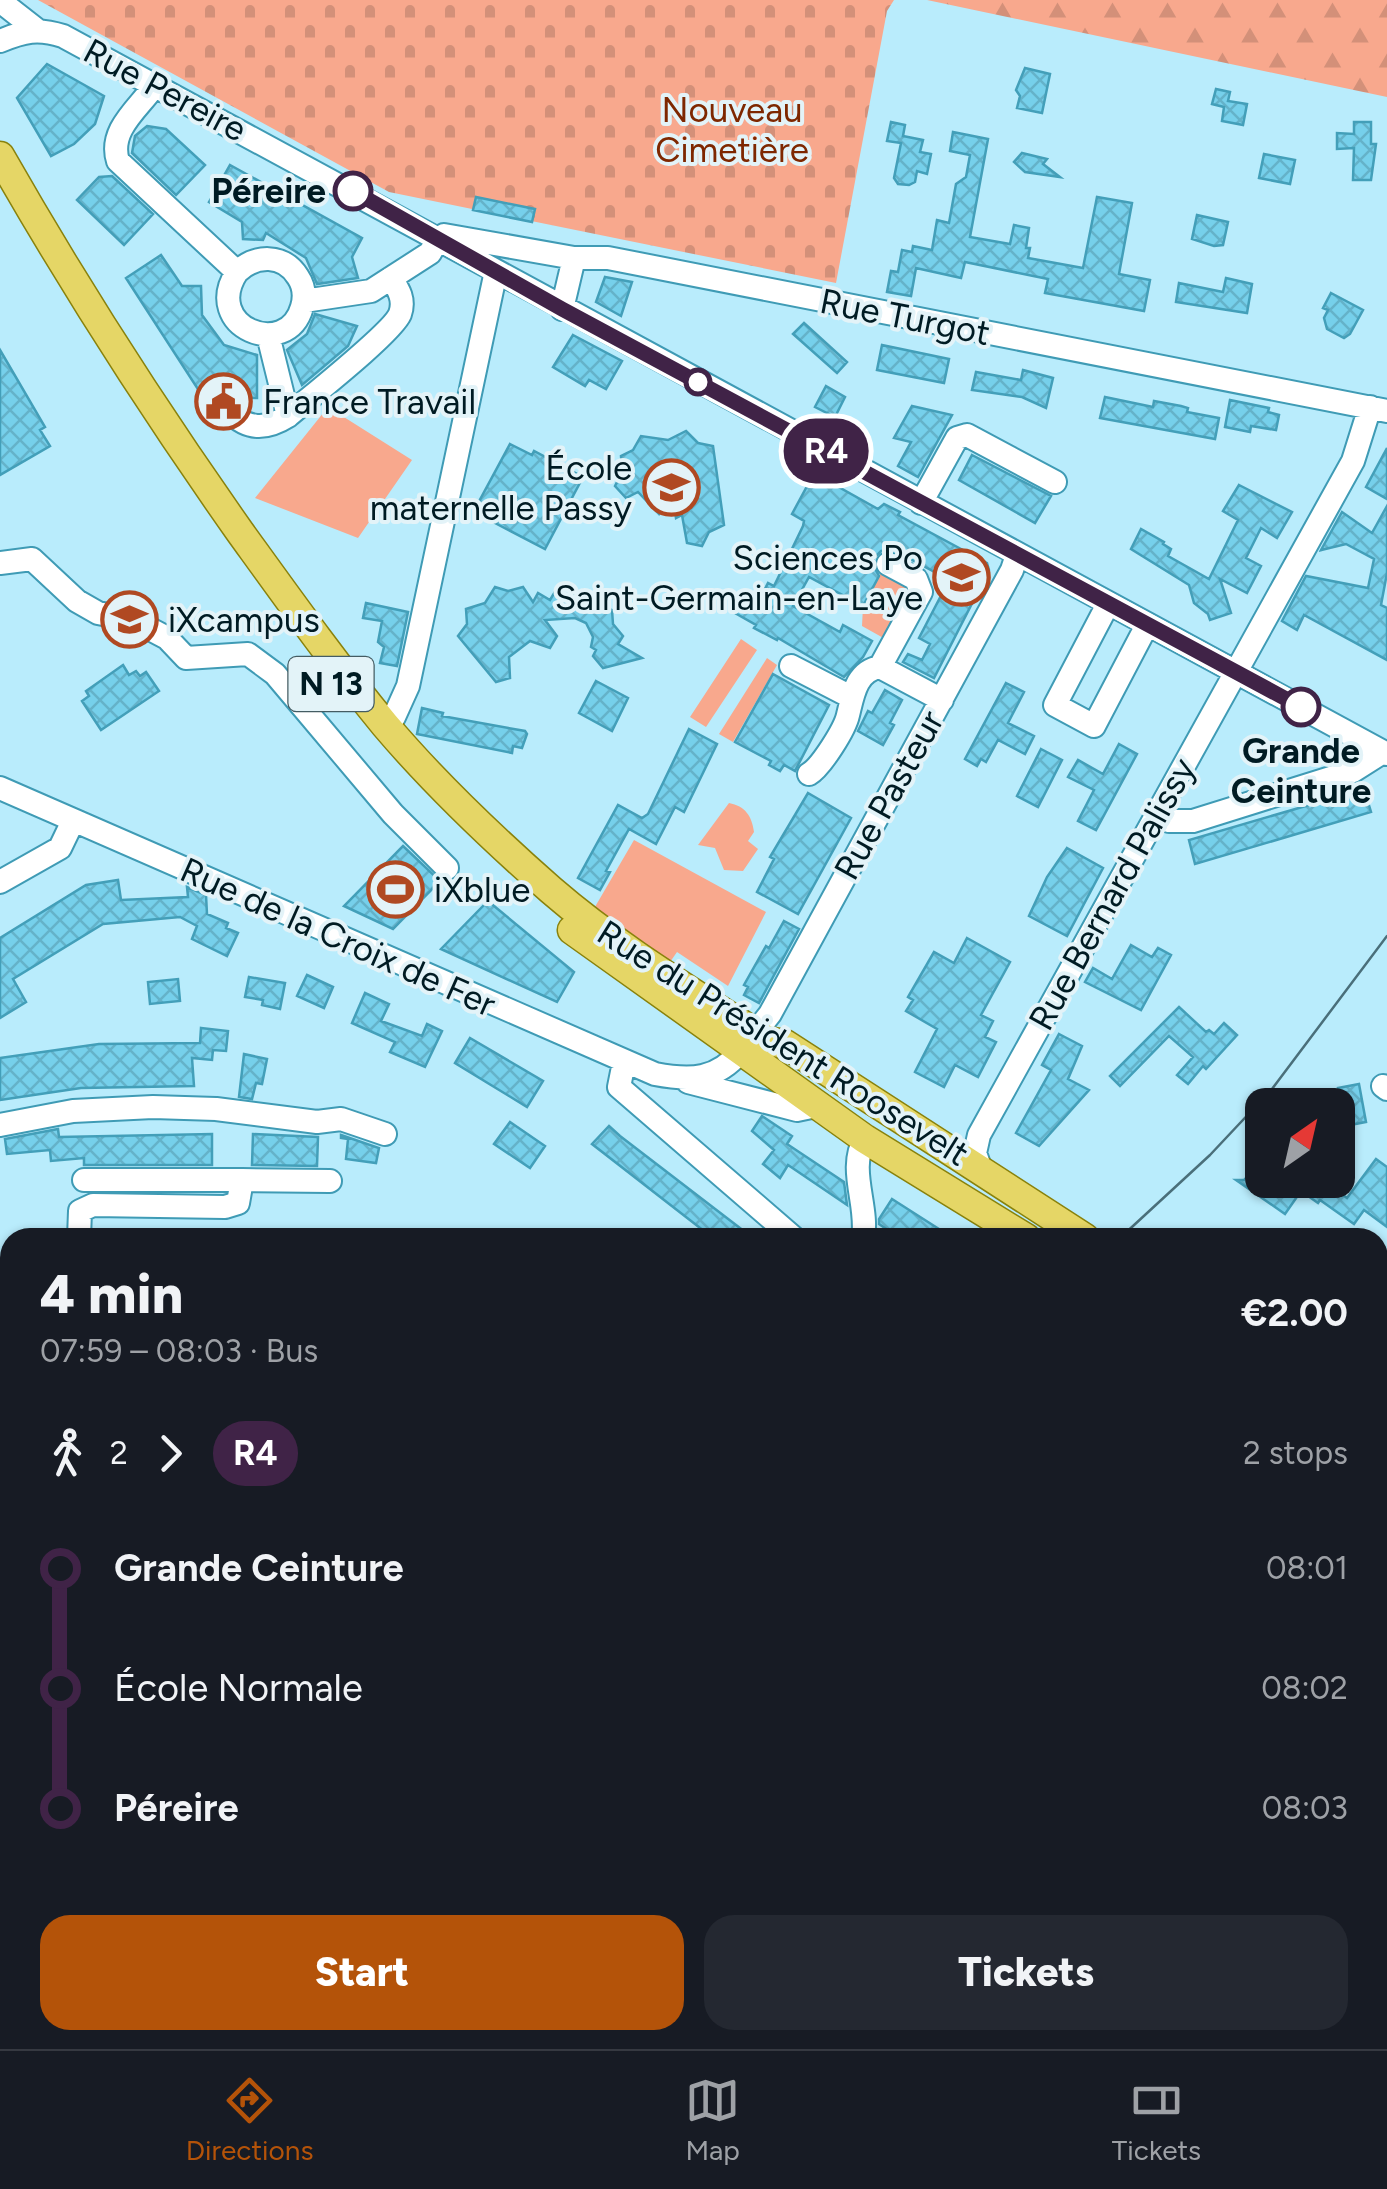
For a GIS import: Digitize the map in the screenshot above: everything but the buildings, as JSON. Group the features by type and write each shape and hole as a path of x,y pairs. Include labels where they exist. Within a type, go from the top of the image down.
{"main road":[{"name":"Rue du Président Roosevelt","path":"0,156 82,294 181,448 289,600 386,725 486,830 553,892 755,1041 821,1105 865,1139 1010,1228"},
{"name":"Rue du Président Roosevelt","path":"0,194 98,357 162,453 338,693 425,793 545,908 603,955 755,1041 785,1044 1070,1228"},
{"path":"755,1041 1046,1228"},
{"path":"821,1105 1000,1205 1032,1228"}],"street":[{"name":"Rue Pereire","path":"0,2 17,35 64,36 1385,753"},
{"path":"0,54 17,35"},
{"path":"155,84 117,136 118,161 236,272"},
{"path":"304,301 371,291 430,253 430,234"},
{"name":"Rue Turgot","path":"430,234 574,258 608,258 1378,409"},
{"path":"562,309 574,258"},
{"path":"258,259 281,262 299,278 304,301 294,322 285,330 268,335 245,329 231,313 228,290 236,272 258,259"},
{"path":"386,725 408,686 496,271"},
{"path":"229,411 246,424 259,427 288,416 393,325 402,303 391,278"},
{"path":"268,335 288,416"},
{"name":"Rue Bernard Palissy","path":"982,1170 974,1153 978,1135 1353,461 1378,409"},
{"path":"921,503 956,438 967,435 1055,482"},
{"name":"Rue Pasteur","path":"755,1041 1012,570 1016,554"},
{"path":"0,563 32,558 77,602 98,613 133,620 167,638 186,658 248,654 275,674 393,814 447,868"},
{"path":"880,667 920,592 916,579 888,564"},
{"path":"1108,604 1056,704 1094,726 1147,625"},
{"path":"791,666 851,697"},
{"path":"809,774 819,768 842,728 851,697 868,668 880,667 942,700"},
{"path":"1156,817 1194,821 1353,771 1385,753"},
{"name":"Rue de la Croix de Fer","path":"0,788 655,1074 797,1110 821,1105"},
{"path":"0,882 60,848 73,822"},
{"name":"Rue de la Croix de Fer","path":"679,1078 712,1075 726,1068 755,1041"},
{"path":"624,1062 620,1087 782,1228"},
{"path":"0,1125 72,1111 153,1107 216,1109 317,1122 342,1119 385,1134"},
{"path":"863,1228 858,1184 860,1148 865,1139"},
{"path":"84,1180 330,1181"},
{"path":"79,1228 80,1211 93,1205 225,1207 238,1203 242,1180"}],"green space":[{"name":"Nouveau Cimetière","path":"38,0 894,0 887,11 836,283 389,192"},
{"path":"927,0 1387,0 1387,97"},
{"path":"328,407 412,460 358,538 255,498"},
{"path":"883,569 913,591 887,640 862,626 863,606"},
{"path":"741,639 757,650 706,727 690,717"},
{"path":"767,658 777,665 733,742 719,734"},
{"path":"729,803 743,809 749,817 754,832 748,841 758,849 743,871 724,870 715,848 698,845"},
{"path":"634,840 766,912 728,986 677,952 668,965 592,912"}],"tram line":[{"path":"1131,1228 1210,1155 1272,1089 1387,936"}],"bus line":[{"name":"R4","path":"353,191 562,309 1301,707"}],"place":[{"name":"Péreire","path":"353,191"},
{"name":"France Travail","path":"224,402"},
{"name":"École maternelle Passy","path":"671,488"},
{"name":"Sciences Po Saint-Germain-en-Laye","path":"962,578"},
{"name":"iXcampus","path":"129,620"},
{"name":"Grande Ceinture","path":"1301,707"},
{"name":"iXblue","path":"395,890"}]}
